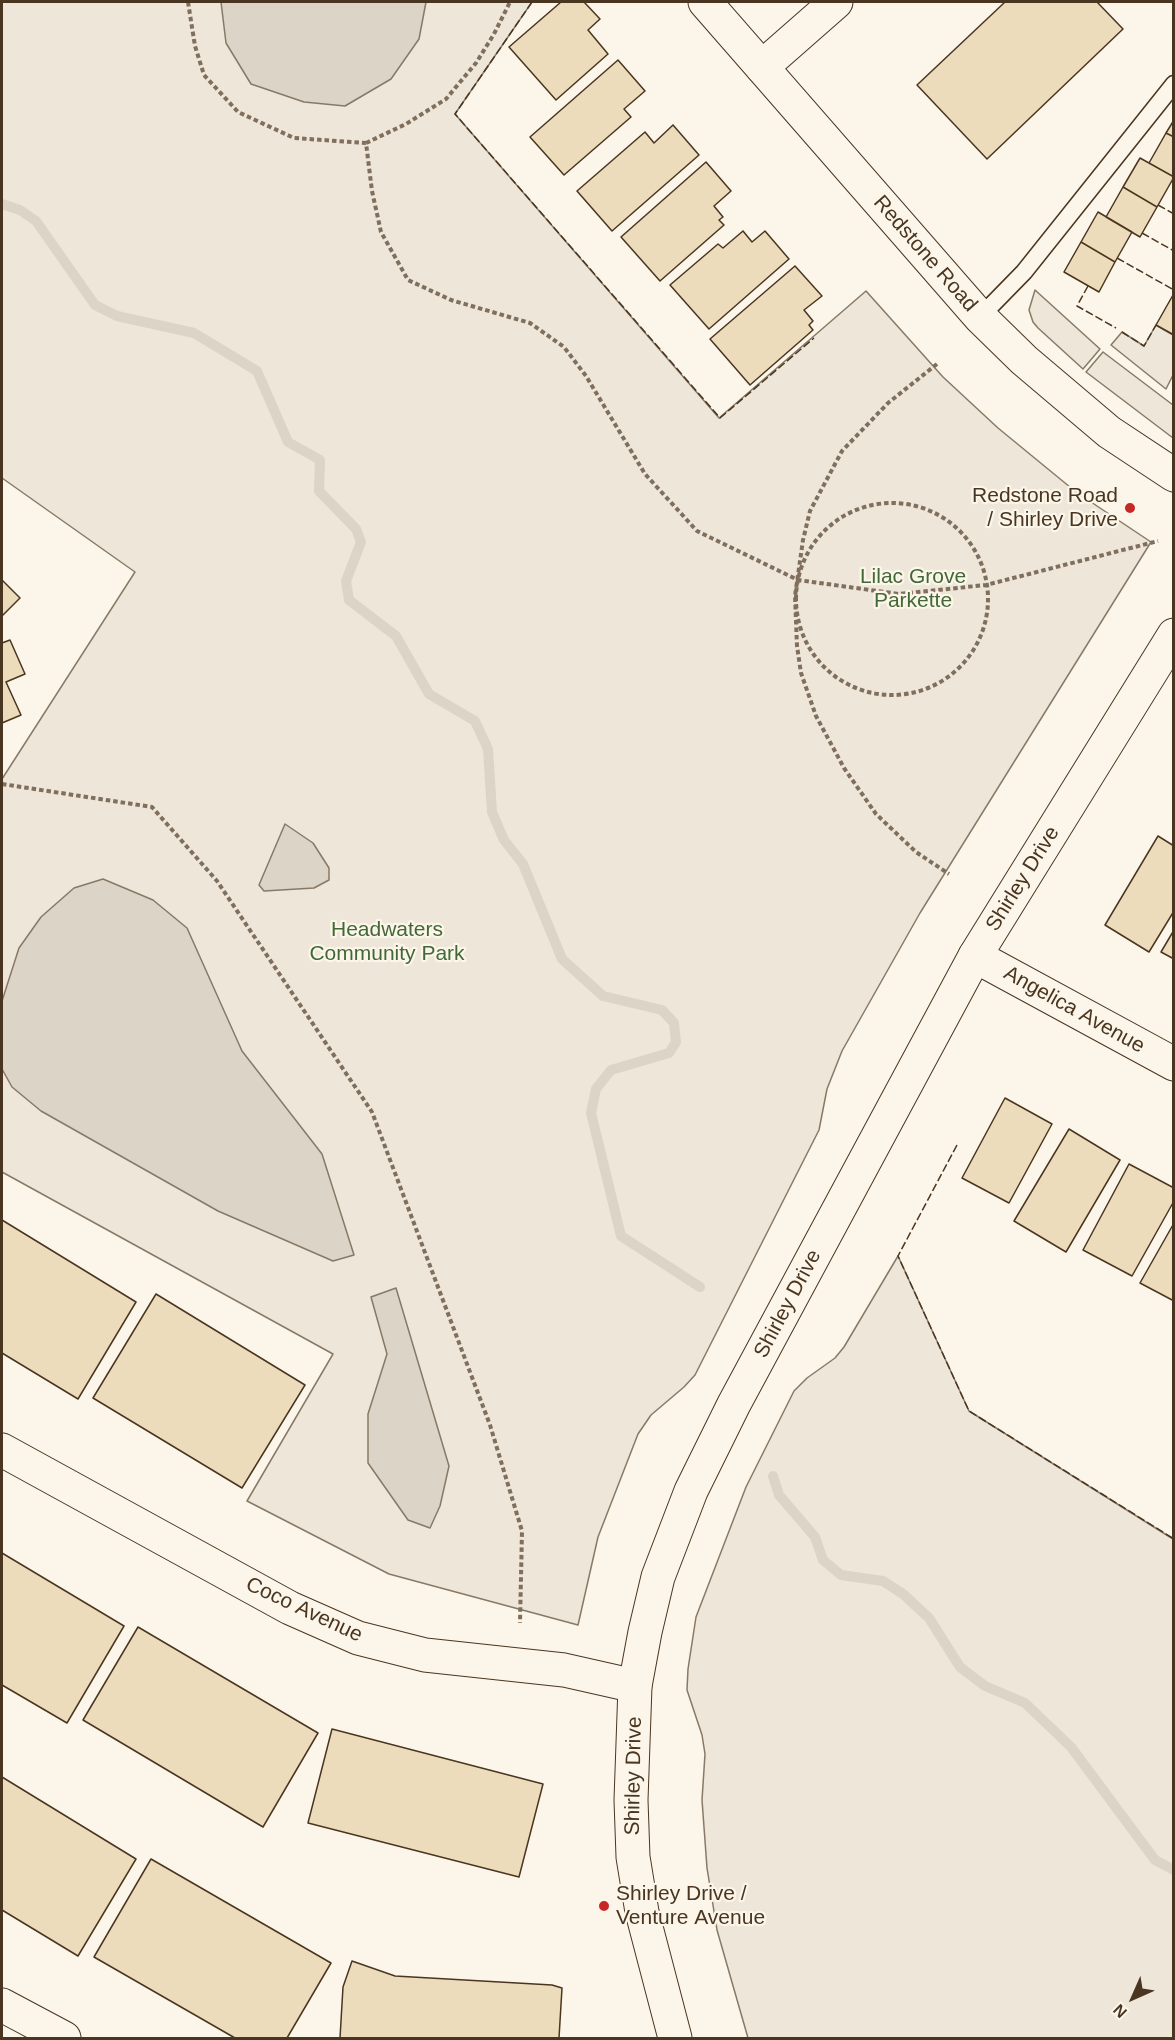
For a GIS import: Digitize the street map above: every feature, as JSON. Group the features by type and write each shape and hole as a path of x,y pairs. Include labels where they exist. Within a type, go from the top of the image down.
{"street":[{"name":"Redstone Road","path":"705,2 980,317 1024,360 1108,432 1173,475"},
{"path":"762,67 836,2"},
{"name":"Shirley Drive","path":"675,2038 642,1912 633,1857 631,1800 635,1686 658,1577 692,1491 734,1404 975,956 1173,635"},
{"name":"Angelica Avenue","path":"975,956 1173,1064"},
{"name":"Coco Avenue","path":"2,1450 290,1608 358,1638 425,1654 564,1670 635,1686"},
{"path":"2,2005 64,2038"}],"lane":[{"path":"980,317 1024,272 1173,84"}],"path":[{"path":"188,2 195,46 204,75 238,111 294,138 366,143 406,124 446,99 476,63 510,2"},
{"path":"366,143 372,191 381,232 408,280 451,300 530,323 564,347 586,376 645,474 697,531 798,580 899,594 986,585 1158,541"},
{"path":"798,580 803,540 810,511 842,451 888,403 937,364"},
{"path":"795,596 798,624 810,650 831,674 859,690 890,696 921,691 949,677 971,654 985,625 988,594 981,563 965,536 940,516 914,505 885,503 858,509 833,522 813,543 800,568 795,596 801,673 816,716 844,768 876,813 916,852 949,874"},
{"path":"2,784 152,807 217,881 372,1112 490,1425 522,1531 520,1623"}],"green space":[{"name":"Headwaters Community Park","path":"2,2 532,2 455,114 719,418 866,291 943,377 998,428 1076,492 1151,542 920,913 842,1051 827,1089 819,1130 695,1375 651,1415 638,1434 598,1537 578,1625 389,1574 247,1501 333,1354 2,1172 2,779 135,572 2,478"},
{"path":"1035,290 1100,349 1083,369 1033,322 1029,310"},
{"path":"1156,325 1173,335 1173,375 1166,389 1111,345 1122,332 1144,346"},
{"path":"1103,352 1173,405 1173,438 1086,372"},
{"path":"898,1256 969,1411 1173,1539 1173,2038 748,2038 717,1930 707,1868 702,1800 705,1754 702,1735 687,1690 696,1617 746,1487 794,1391 807,1378 835,1358 844,1347"}],"shaded area":[{"path":"221,2 426,2 419,39 391,79 345,106 304,102 251,84 226,43"},
{"path":"285,824 313,843 329,868 329,880 314,888 264,891 259,885"},
{"path":"103,879 153,900 187,928 242,1051 322,1154 354,1255 333,1261 218,1211 41,1111 12,1087 2,1069 2,1001 19,948 41,917 74,888"},
{"path":"396,1288 449,1466 440,1506 430,1528 408,1520 368,1463 368,1414 387,1354 371,1297"}],"building":[{"path":"561,2 584,2 600,19 588,30 608,54 556,100 509,47"},
{"path":"1005,2 1097,2 1123,29 987,159 917,85"},
{"path":"618,60 645,91 624,109 631,117 564,175 530,137"},
{"path":"1174,120 1174,137 1166,133"},
{"path":"673,125 699,155 612,231 577,191 645,132 654,143"},
{"path":"1166,133 1174,137 1174,177 1149,163"},
{"path":"1140,158 1174,177 1157,207 1123,187"},
{"path":"706,162 731,191 714,206 723,217 719,220 724,225 660,281 621,237"},
{"path":"1123,187 1157,207 1140,237 1106,217"},
{"path":"1098,212 1132,232 1115,262 1081,242"},
{"path":"743,231 752,242 765,231 789,259 709,329 670,285 718,244 723,248"},
{"path":"1081,242 1115,262 1099,292 1064,272"},
{"path":"795,266 822,296 804,310 813,321 809,325 813,330 750,385 710,339"},
{"path":"1174,296 1174,335 1156,325"},
{"path":"2,580 20,598 2,616"},
{"path":"10,640 25,674 6,682 21,715 2,723 2,643"},
{"path":"1158,836 1174,846 1174,911 1149,952 1105,925"},
{"path":"1174,930 1174,959 1161,952"},
{"path":"1005,1098 1052,1124 1009,1203 962,1178"},
{"path":"1069,1129 1120,1160 1066,1252 1014,1221"},
{"path":"1129,1164 1174,1188 1174,1201 1132,1276 1083,1250"},
{"path":"2,1220 136,1302 78,1399 2,1353"},
{"path":"1174,1223 1174,1301 1140,1283"},
{"path":"156,1294 305,1385 242,1488 93,1398"},
{"path":"2,1553 124,1626 67,1723 2,1685"},
{"path":"138,1627 318,1733 263,1827 83,1720"},
{"path":"332,1729 543,1784 519,1877 308,1823"},
{"path":"2,1777 136,1859 78,1956 2,1910"},
{"path":"151,1859 331,1963 287,2038 235,2038 94,1957"},
{"path":"352,1961 395,1976 552,1985 562,1988 559,2038 340,2038 343,1987"}],"waterway":[{"path":"2,204 20,210 36,221 95,305 117,316 194,333 257,371 288,442 320,460 319,491 356,529 361,542 346,581 349,600 396,636 429,694 475,721 488,749 492,812 504,840 523,864 562,959 603,996 662,1010 674,1023 676,1042 669,1053 611,1070 596,1089 591,1113 621,1236 700,1287"},
{"path":"773,1476 779,1495 815,1537 823,1560 841,1575 883,1581 903,1594 929,1618 960,1667 985,1686 1025,1703 1071,1747 1155,1860 1174,1870"}],"fence":[{"path":"532,2 455,114 720,418 814,338"},
{"path":"1158,205 1174,214"},
{"path":"1142,233 1174,251"},
{"path":"1117,258 1174,290"},
{"path":"1088,286 1077,306 1116,328"},
{"path":"1122,332 1144,346 1156,325"},
{"path":"957,1145 898,1256 969,1411 1174,1539"}],"place":[{"name":"Redstone Road / Shirley Drive","path":"1130,508"},
{"name":"Shirley Drive / Venture Avenue","path":"604,1906"}],"park label":[{"name":"Lilac Grove Parkette","path":"913,589"}]}
